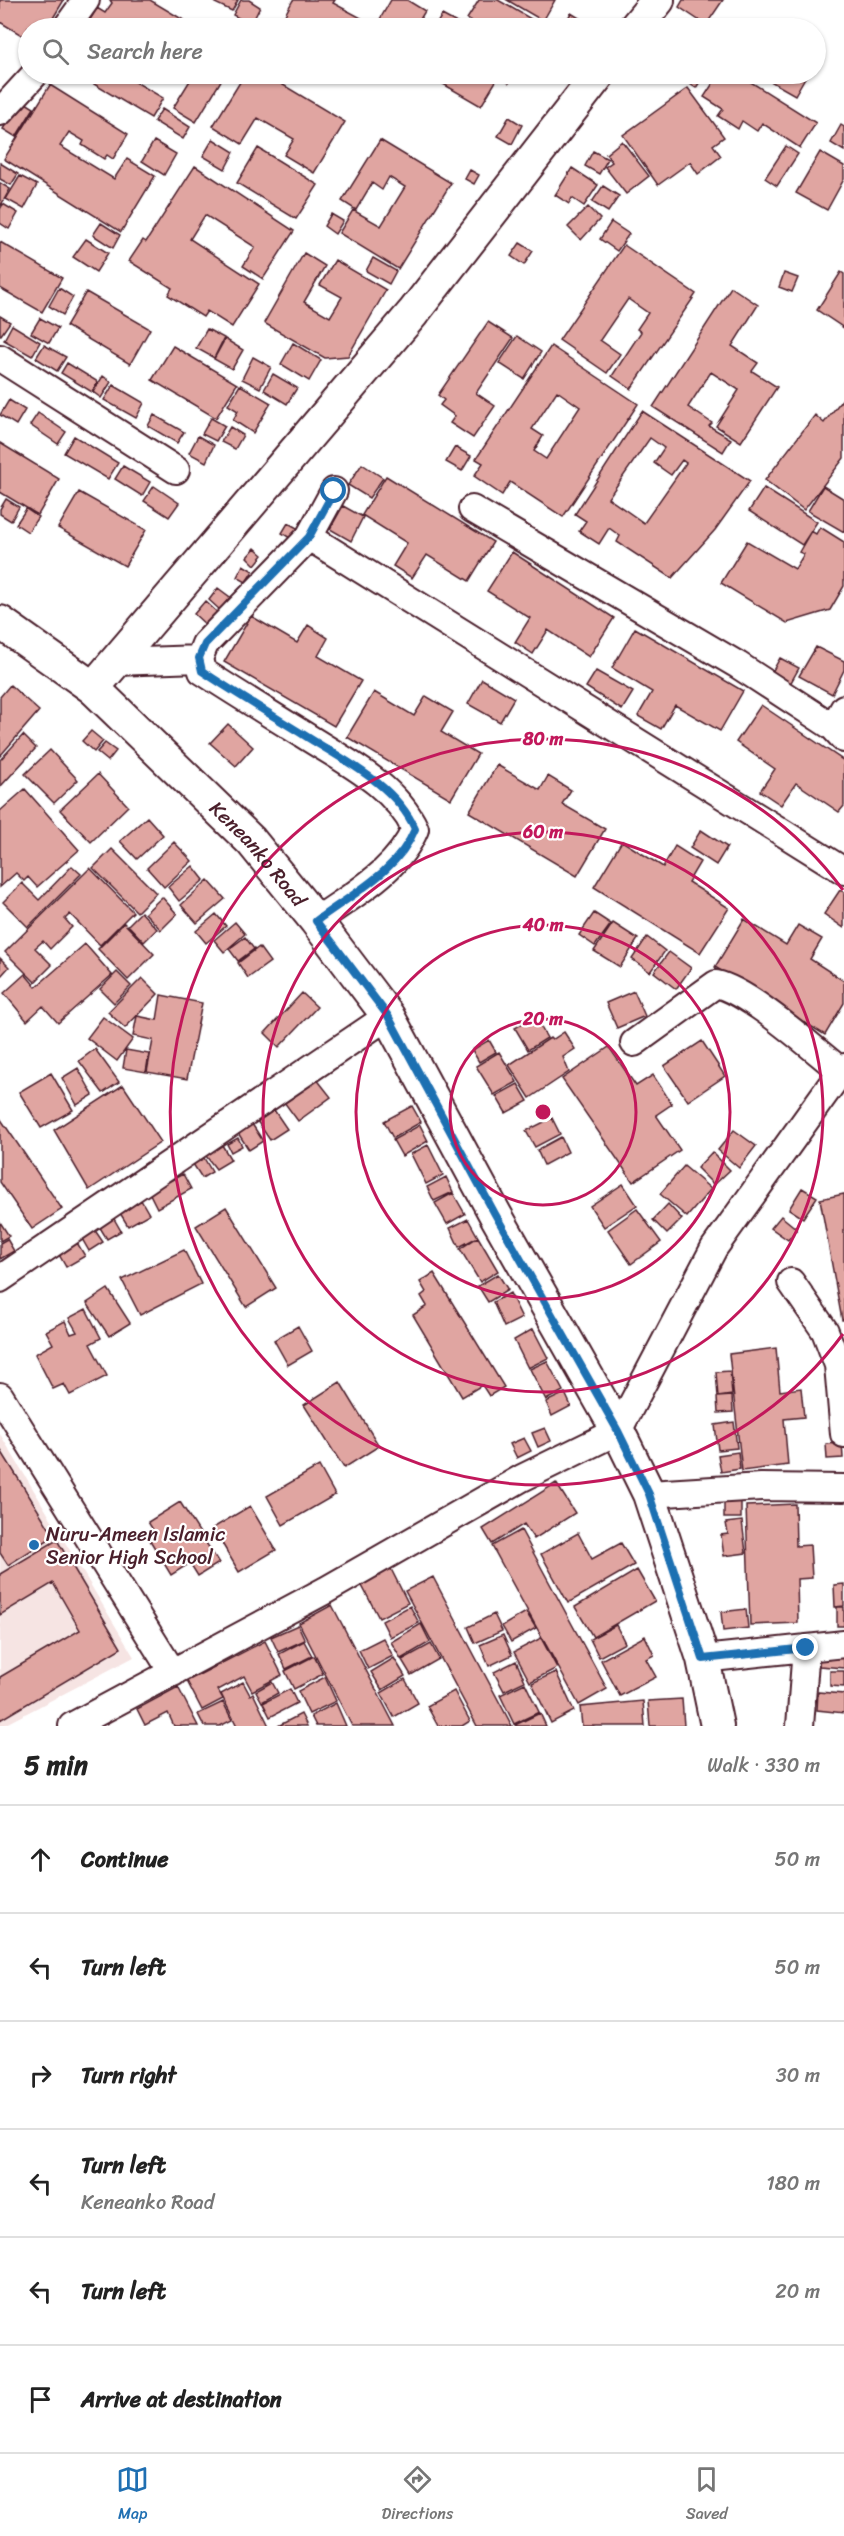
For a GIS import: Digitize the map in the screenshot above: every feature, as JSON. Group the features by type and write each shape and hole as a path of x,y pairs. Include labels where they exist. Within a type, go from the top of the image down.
{"street":[{"path":"73,18 86,0"},
{"path":"643,18 658,0"},
{"path":"0,112 25,84"},
{"path":"93,688 413,313 591,84"},
{"path":"0,358 176,470"},
{"path":"316,921 393,864 410,842 415,829 412,822 390,794 359,770 202,671 199,658 205,644 309,537 334,491"},
{"path":"472,509 840,725"},
{"path":"309,537 844,871"},
{"name":"Keneanko Road","path":"0,622 93,688 251,842 316,921 388,1016 495,1214 618,1431 649,1494 703,1659 717,1726"},
{"path":"115,662 199,658"},
{"path":"72,1726 326,1590 522,1478 618,1431 714,1248 842,1069 767,1012 725,986 716,984 634,1043"},
{"path":"0,1279 388,1016"},
{"path":"791,1282 825,1331 838,1365 844,1434"},
{"path":"0,1396 173,1673"},
{"path":"649,1494 761,1487 844,1488"},
{"path":"703,1659 844,1644"},
{"path":"800,1726 806,1648"}],"shaded area":[{"name":"Nuru-Ameen Islamic Senior High School","path":"0,1434 134,1657 2,1726 0,1726"}],"building":[{"path":"0,0 64,0 53,18 18,18 18,33 0,22"},
{"path":"110,0 150,0 180,18 91,18 97,8 105,13 112,3"},
{"path":"217,0 238,0 232,11 215,3"},
{"path":"241,0 249,0 260,7 254,18 238,18 233,15"},
{"path":"293,0 335,0 333,3 361,18 291,18 285,15"},
{"path":"391,0 407,0 425,11 421,18 381,18"},
{"path":"479,0 498,0 529,18 468,18"},
{"path":"507,0 555,0 545,18 538,18"},
{"path":"683,0 723,0 711,18 696,18 679,7"},
{"path":"571,13 579,18 568,18"},
{"path":"94,84 139,84 163,98 151,118"},
{"path":"188,84 219,84 196,122 173,108"},
{"path":"239,84 282,84 345,122 314,173 284,155 294,139 258,118 242,144 213,126"},
{"path":"443,84 494,84 481,106"},
{"path":"712,84 754,84 816,123 800,148 762,123 757,131 742,121 738,129 718,116 723,109 704,97"},
{"path":"776,84 801,84 795,95"},
{"path":"50,85 128,134 113,159 107,155 104,159 82,145 84,141 69,132 60,146 114,179 127,159 155,176 121,232 4,159"},
{"path":"688,88 724,137 713,145 721,156 698,174 690,162 658,185 623,135"},
{"path":"21,100 34,108 16,137 3,129"},
{"path":"162,109 190,127 183,139 154,121"},
{"path":"509,117 522,125 512,144 498,136"},
{"path":"841,125 844,127 844,151 831,143"},
{"path":"213,139 234,152 225,169 203,156"},
{"path":"380,140 451,183 398,269 339,233 353,210 381,226 405,187 389,177 382,190 372,183 356,210 342,201"},
{"path":"154,141 176,154 164,175 142,161"},
{"path":"622,141 649,176 626,194 605,167 612,162 606,154"},
{"path":"786,146 798,154 777,186 765,178"},
{"path":"258,148 318,185 296,219 237,183"},
{"path":"593,151 608,159 599,174 585,166"},
{"path":"820,152 844,166 844,179 827,210 796,193"},
{"path":"0,163 18,174 11,185 0,179"},
{"path":"195,166 294,231 263,279 243,266 255,247 205,215 190,239 259,284 232,327 207,311 203,317 168,295 172,288 129,261 143,240 146,242"},
{"path":"572,168 598,185 584,206 572,198 569,204 555,195"},
{"path":"470,170 479,175 474,184 465,179"},
{"path":"20,176 37,185 24,209 6,199"},
{"path":"0,183 10,189 1,205 0,205"},
{"path":"603,186 619,196 608,212 592,202"},
{"path":"3,204 18,213 9,229 0,223 0,209"},
{"path":"588,207 600,219 581,240 568,227"},
{"path":"331,214 343,221 335,234 324,226"},
{"path":"611,222 629,234 617,251 600,239"},
{"path":"101,223 120,235 113,248 93,235"},
{"path":"86,239 108,253 96,272 73,257"},
{"path":"0,242 62,278 42,312 0,288"},
{"path":"520,243 533,251 524,265 511,256"},
{"path":"624,245 696,294 631,389 612,376 641,332 637,329 648,313 628,299 600,340 620,354 607,373 559,340"},
{"path":"304,253 325,266 304,302 330,317 342,297 320,285 335,260 386,290 348,356 325,358 264,323"},
{"path":"373,258 396,271 389,284 366,271"},
{"path":"841,272 844,274 844,328 817,310"},
{"path":"784,273 798,278 792,292 779,287"},
{"path":"731,287 758,305 732,346 758,363 752,371 777,387 741,442 716,426 739,390 711,372 688,407 712,423 709,426 731,439 723,452 653,407"},
{"path":"59,288 73,297 63,315 49,306"},
{"path":"86,292 150,329 130,364 66,326"},
{"path":"0,316 10,322 1,335 0,335"},
{"path":"40,318 58,328 49,343 31,333"},
{"path":"488,322 513,338 476,393 495,406 473,438 450,423 455,416 440,405 444,400 438,395"},
{"path":"12,325 40,342 32,356 4,340"},
{"path":"207,329 224,338 214,358 196,348"},
{"path":"517,336 541,352 524,379 499,363"},
{"path":"225,339 243,350 232,369 214,359"},
{"path":"293,343 321,360 309,381 281,364"},
{"path":"44,345 66,357 57,371 36,358"},
{"path":"173,346 237,384 216,418 152,380"},
{"path":"551,346 638,404 563,517 510,482 502,495 474,476 483,463 476,459","holes":["557,391 580,407 546,459 534,451 543,436 532,429"]},
{"path":"253,357 271,367 260,388 242,379"},
{"path":"67,363 98,382 92,392 61,373"},
{"path":"273,374 297,388 287,404 264,390"},
{"path":"103,376 111,382 101,398 93,392"},
{"path":"113,385 144,403 136,418 104,400"},
{"path":"240,385 271,403 253,433 233,420 238,411 228,405"},
{"path":"844,397 844,458 804,510 765,480 815,415 824,423"},
{"path":"9,400 25,410 16,425 0,415"},
{"path":"642,411 750,481 715,530 672,578 617,542 620,536 609,528 599,544 579,531 586,521 575,514","holes":["650,438 664,448 654,463 671,475 682,460 686,463 644,523 608,498"]},
{"path":"38,413 66,432 58,444 30,425"},
{"path":"154,415 184,432 177,443 148,426"},
{"path":"211,418 225,426 216,441 202,434"},
{"path":"230,427 243,435 235,449 221,442"},
{"path":"74,436 118,463 108,479 64,453"},
{"path":"198,436 214,445 206,462 189,453"},
{"path":"0,443 59,479 38,515 0,492"},
{"path":"455,447 471,456 462,471 446,462"},
{"path":"362,464 383,478 369,498 348,485"},
{"path":"123,466 150,482 142,496 115,479"},
{"path":"386,476 493,542 469,581 427,555 412,578 393,566 407,543 362,515"},
{"path":"154,486 179,503 169,517 144,501"},
{"path":"823,486 844,499 844,532 808,511"},
{"path":"764,488 817,522 802,545 749,511"},
{"path":"79,492 146,530 125,566 58,528"},
{"path":"6,499 19,507 11,521 0,514 0,509"},
{"path":"343,506 363,517 351,541 330,529"},
{"path":"26,509 38,517 28,532 16,524"},
{"path":"288,523 299,529 293,540 282,533"},
{"path":"820,527 844,542 844,586 830,610 787,623 721,583 747,541 795,569 804,554 799,552 811,531 816,534"},
{"path":"255,548 263,555 255,565 247,557"},
{"path":"512,552 614,618 589,657 548,630 533,654 515,642 530,618 487,591"},
{"path":"243,565 253,571 246,582 237,577"},
{"path":"218,588 230,597 220,610 209,600"},
{"path":"205,601 218,613 207,626 194,614"},
{"path":"251,616 297,643 308,625 328,638 318,656 361,681 334,726 224,662"},
{"path":"635,628 743,691 720,731 675,705 661,729 638,716 652,692 612,668"},
{"path":"816,647 844,661 844,670 832,694 799,676"},
{"path":"780,658 799,668 790,684 771,674"},
{"path":"596,671 633,692 622,710 586,687"},
{"path":"482,679 514,698 500,722 468,704"},
{"path":"10,685 39,711 0,756 0,697"},
{"path":"374,692 414,716 426,696 453,712 441,732 478,754 451,799 347,737"},
{"path":"761,705 844,761 844,806 839,812 796,783 781,805 760,791 775,769 736,742"},
{"path":"228,724 253,747 236,766 210,743"},
{"path":"91,731 103,741 94,752 82,741"},
{"path":"23,735 36,748 0,787 0,760"},
{"path":"105,743 116,751 108,761 97,752"},
{"path":"50,750 78,780 54,803 25,774"},
{"path":"497,765 540,790 548,776 571,790 562,804 605,829 577,876 469,812"},
{"path":"98,774 128,806 91,842 60,810"},
{"path":"25,789 79,850 37,887 28,877 24,881 16,873 0,887 0,811"},
{"path":"147,817 163,835 137,859 120,841"},
{"path":"701,830 727,847 716,865 690,848"},
{"path":"622,841 663,867 675,846 700,862 688,882 729,908 700,953 594,887"},
{"path":"174,842 192,861 164,887 147,868"},
{"path":"112,849 156,893 137,912 93,868"},
{"path":"72,866 81,874 28,927 3,902 22,883 39,900"},
{"path":"193,866 204,880 179,901 168,887"},
{"path":"90,868 133,912 100,945 70,914 65,919 72,927 50,949 43,941 35,948 52,965 35,982 5,952"},
{"path":"208,880 225,899 197,923 181,905"},
{"path":"840,890 844,892 844,928 824,914"},
{"path":"162,897 177,914 161,930 145,913"},
{"path":"141,912 157,929 144,942 128,925"},
{"path":"594,913 611,924 595,946 579,935"},
{"path":"216,914 226,926 206,943 196,931"},
{"path":"744,919 786,945 798,925 822,939 810,959 844,981 844,1003 825,1035 715,967"},
{"path":"235,922 245,934 224,952 214,940"},
{"path":"124,923 154,954 128,980 98,949"},
{"path":"613,923 638,939 620,967 594,951"},
{"path":"245,937 254,949 238,961 229,949"},
{"path":"647,937 665,951 650,972 632,959"},
{"path":"85,944 112,975 58,1023 43,1006 27,1021 4,993 25,974 36,987"},
{"path":"259,947 270,962 248,978 238,963"},
{"path":"669,952 691,968 676,989 654,972"},
{"path":"0,958 9,967 0,977"},
{"path":"117,972 131,986 114,1003 100,989"},
{"path":"142,978 158,994 125,1028 108,1012"},
{"path":"634,991 645,1016 617,1028 606,1003"},
{"path":"302,993 317,1007 279,1047 265,1033"},
{"path":"161,995 202,1003 187,1079 147,1072 153,1040 133,1036 137,1016 157,1020"},
{"path":"103,1017 133,1039 117,1061 87,1038"},
{"path":"535,1017 547,1038 528,1050 515,1028"},
{"path":"564,1032 575,1049 563,1057 569,1072 530,1098 509,1065 550,1038 552,1040"},
{"path":"489,1040 496,1052 479,1062 472,1050"},
{"path":"702,1041 725,1076 688,1101 664,1066"},
{"path":"609,1047 636,1086 653,1075 672,1104 656,1115 680,1150 633,1182 562,1079"},
{"path":"95,1049 119,1082 103,1093 79,1061"},
{"path":"126,1050 149,1054 146,1072 123,1068"},
{"path":"499,1052 517,1082 494,1095 476,1066"},
{"path":"78,1068 93,1095 77,1105 62,1078"},
{"path":"51,1073 73,1110 41,1128 19,1092"},
{"path":"316,1078 331,1097 298,1121 284,1102"},
{"path":"518,1084 528,1101 506,1113 496,1096"},
{"path":"123,1085 161,1142 89,1190 54,1130"},
{"path":"412,1106 421,1122 393,1138 384,1121"},
{"path":"274,1110 287,1129 270,1140 257,1121"},
{"path":"0,1118 62,1209 32,1229 0,1182"},
{"path":"552,1118 560,1134 535,1147 526,1131"},
{"path":"252,1124 263,1141 249,1150 238,1133"},
{"path":"420,1125 428,1141 402,1156 393,1140"},
{"path":"734,1130 756,1146 739,1168 718,1150"},
{"path":"561,1137 568,1152 544,1165 537,1150"},
{"path":"238,1138 242,1146 231,1152 227,1144"},
{"path":"222,1145 231,1160 216,1169 206,1156"},
{"path":"428,1145 443,1175 426,1184 411,1154"},
{"path":"712,1152 730,1170 714,1185 697,1168"},
{"path":"204,1158 212,1172 202,1178 193,1164"},
{"path":"684,1166 711,1189 687,1217 660,1194"},
{"path":"183,1174 191,1189 157,1208 149,1192"},
{"path":"446,1177 453,1192 434,1201 427,1187"},
{"path":"623,1184 637,1205 604,1227 590,1206"},
{"path":"802,1188 817,1197 803,1218 789,1209"},
{"path":"453,1193 465,1214 447,1224 435,1203"},
{"path":"844,1194 844,1320 842,1320 820,1199"},
{"path":"141,1200 149,1214 128,1226 120,1213"},
{"path":"668,1204 682,1219 667,1234 653,1220"},
{"path":"226,1207 276,1288 246,1307 196,1226"},
{"path":"637,1209 661,1242 631,1264 608,1230"},
{"path":"781,1216 797,1229 788,1240 771,1228"},
{"path":"113,1217 121,1231 107,1239 99,1226"},
{"path":"468,1219 478,1237 459,1247 450,1228"},
{"path":"0,1222 9,1236 0,1241"},
{"path":"94,1229 103,1242 89,1251 81,1237"},
{"path":"478,1237 498,1271 480,1282 460,1249"},
{"path":"7,1239 14,1251 0,1259 0,1243"},
{"path":"76,1241 85,1256 66,1267 57,1251"},
{"path":"184,1250 201,1284 140,1315 122,1280"},
{"path":"434,1273 504,1387 489,1396 482,1385 462,1397 413,1315 427,1306 421,1296 426,1292 420,1282"},
{"path":"498,1274 508,1290 488,1302 478,1286"},
{"path":"108,1289 130,1323 109,1336 87,1303"},
{"path":"510,1293 522,1318 504,1327 493,1302"},
{"path":"86,1309 101,1338 90,1344 107,1376 70,1395 64,1384 53,1389 35,1354 53,1344 46,1331 65,1321 71,1334 77,1332 69,1318"},
{"path":"298,1326 312,1351 288,1365 274,1340"},
{"path":"533,1329 548,1358 528,1368 514,1340"},
{"path":"776,1348 780,1391 801,1388 804,1417 784,1419 788,1465 742,1471 729,1354"},
{"path":"547,1361 563,1391 546,1400 530,1369"},
{"path":"730,1371 732,1395 718,1397 716,1372"},
{"path":"340,1382 379,1446 344,1468 304,1405"},
{"path":"565,1393 571,1406 552,1416 546,1402"},
{"path":"732,1396 733,1412 718,1413 717,1397"},
{"path":"734,1422 737,1448 718,1450 715,1425"},
{"path":"545,1428 551,1441 538,1447 532,1433"},
{"path":"524,1438 531,1451 517,1458 510,1444"},
{"path":"842,1443 843,1458 827,1459 826,1444"},
{"path":"0,1449 54,1536 8,1565 0,1553"},
{"path":"738,1452 740,1469 721,1472 718,1455"},
{"path":"319,1466 335,1495 283,1525 267,1496"},
{"path":"556,1483 575,1513 534,1539 524,1524 492,1544 483,1529"},
{"path":"724,1500 741,1501 741,1518 724,1518"},
{"path":"180,1502 219,1563 198,1576 190,1563 171,1575 148,1537 155,1533 148,1522"},
{"path":"795,1504 796,1546 810,1545 812,1578 797,1579 798,1623 750,1625 746,1506"},
{"path":"250,1506 276,1550 239,1572 213,1528"},
{"path":"742,1521 746,1553 724,1556 721,1535 728,1534 726,1523"},
{"path":"521,1530 607,1689 579,1705 492,1546"},
{"path":"578,1533 592,1559 621,1543 634,1565 568,1603 541,1554"},
{"path":"57,1540 121,1648 0,1720 0,1677 80,1630 53,1583 0,1615 0,1574"},
{"path":"389,1565 408,1603 379,1618 359,1580"},
{"path":"637,1570 655,1601 593,1637 575,1607"},
{"path":"433,1577 512,1726 477,1726 405,1591"},
{"path":"844,1584 844,1606 835,1607 834,1585"},
{"path":"332,1605 395,1726 352,1726 299,1623"},
{"path":"410,1606 419,1623 390,1637 382,1621"},
{"path":"837,1607 844,1607 844,1626 837,1626"},
{"path":"746,1609 748,1628 723,1631 721,1612"},
{"path":"526,1612 536,1628 511,1642 502,1626"},
{"path":"494,1614 502,1631 475,1643 468,1627"},
{"path":"421,1624 430,1642 401,1659 391,1642"},
{"path":"298,1625 305,1640 278,1652 271,1637"},
{"path":"616,1625 625,1643 599,1657 590,1639"},
{"path":"503,1635 512,1655 489,1666 480,1645"},
{"path":"645,1636 654,1655 646,1659 656,1677 620,1696 601,1660"},
{"path":"383,1638 393,1656 368,1669 359,1650"},
{"path":"541,1638 557,1668 530,1682 514,1652"},
{"path":"265,1641 282,1675 252,1691 244,1676 218,1690 223,1699 202,1710 187,1681"},
{"path":"304,1641 312,1656 286,1669 279,1654"},
{"path":"431,1644 439,1659 411,1675 402,1660"},
{"path":"820,1653 844,1654 844,1668 819,1666"},
{"path":"314,1656 323,1674 294,1689 285,1671"},
{"path":"394,1658 405,1676 382,1690 371,1672"},
{"path":"516,1661 525,1681 504,1691 494,1672"},
{"path":"830,1671 844,1671 844,1687 830,1686"},
{"path":"556,1672 574,1711 551,1723 532,1683"},
{"path":"325,1677 336,1701 309,1714 298,1691"},
{"path":"405,1679 418,1703 394,1717 381,1693"},
{"path":"243,1682 250,1695 253,1693 269,1726 237,1726 221,1694"},
{"path":"272,1682 278,1693 262,1702 256,1691"},
{"path":"525,1683 539,1712 514,1724 500,1695"},
{"path":"178,1687 198,1726 174,1726 168,1713 145,1725 137,1709"},
{"path":"290,1689 297,1703 270,1717 263,1703"},
{"path":"454,1691 470,1721 462,1726 438,1726 427,1706"},
{"path":"818,1692 844,1694 844,1713 817,1710"},
{"path":"682,1699 684,1726 650,1726 648,1701"},
{"path":"643,1701 645,1726 582,1726 580,1707"},
{"path":"223,1702 232,1720 220,1726 204,1726 198,1714"},
{"path":"336,1703 346,1726 316,1726 311,1716"},
{"path":"540,1713 546,1726 515,1725"},
{"path":"301,1714 307,1726 278,1726"}],"place":[{"name":"Nuru-Ameen Islamic Senior High School","path":"34,1545"}],"route":[{"path":"334,491 309,537 205,644 199,658 202,671 359,770 390,794 409,816 415,829 410,842 393,864 316,921 388,1016 495,1214 618,1431 649,1494 703,1659 806,1648"}]}
